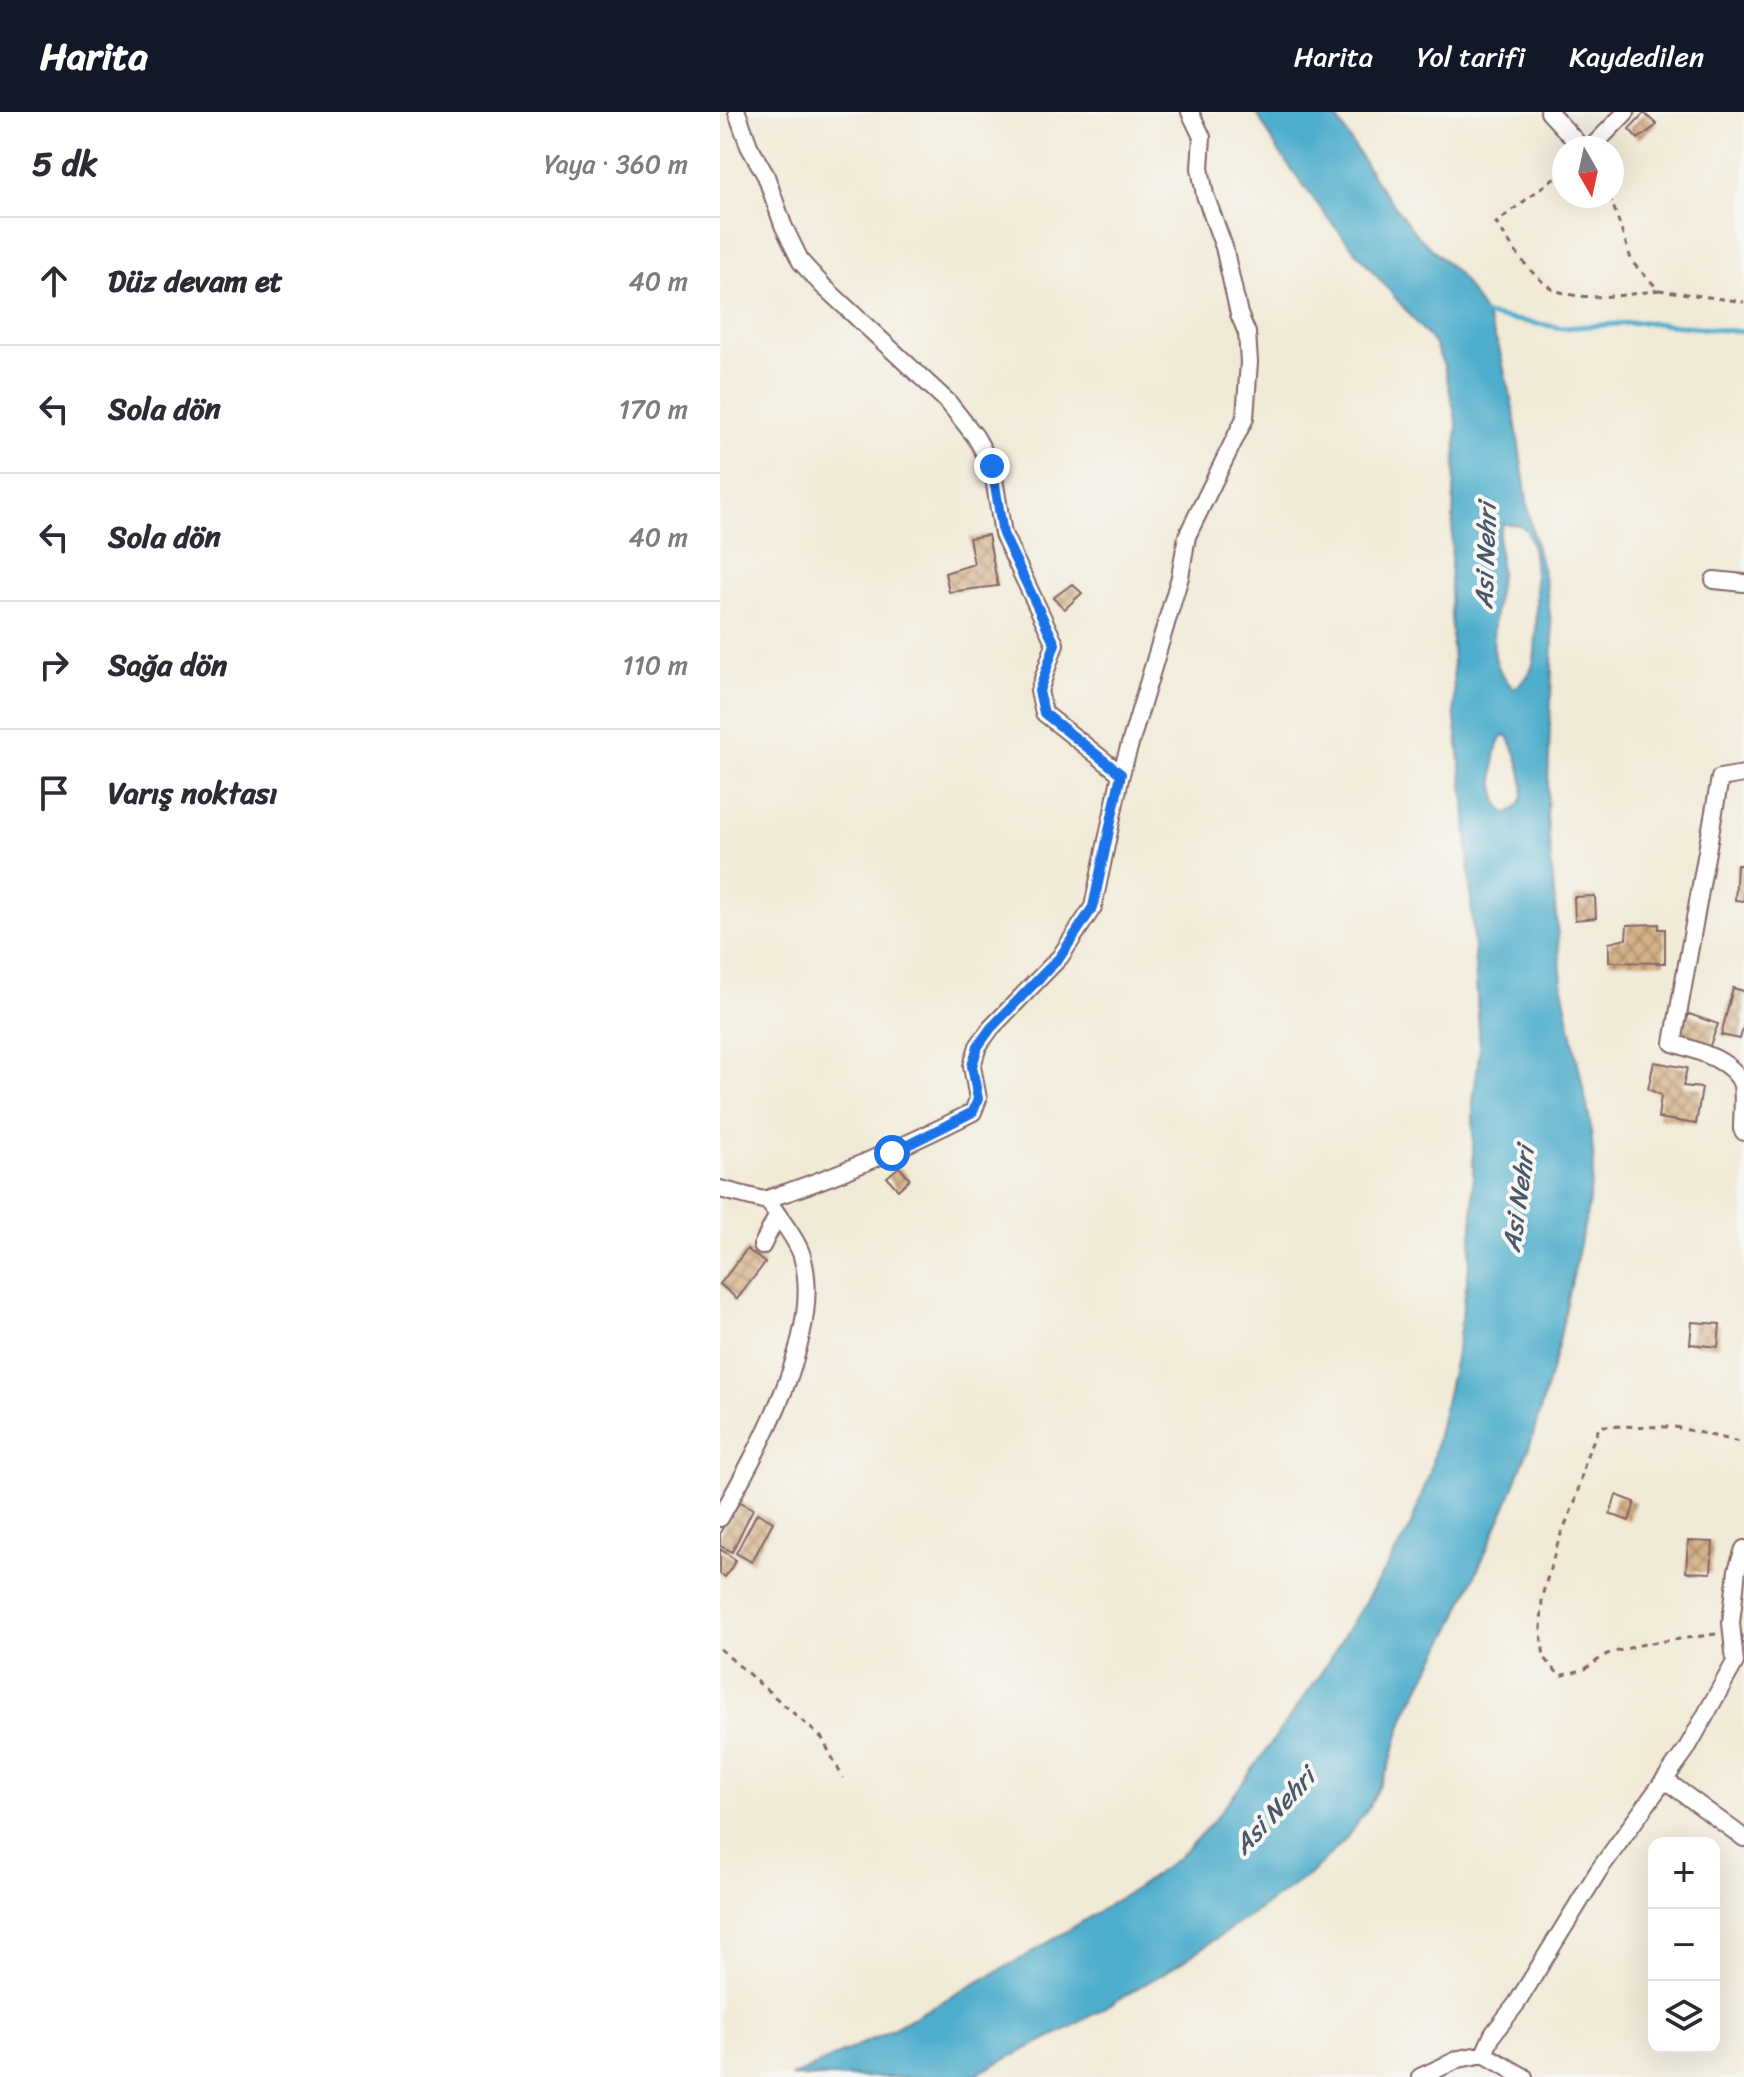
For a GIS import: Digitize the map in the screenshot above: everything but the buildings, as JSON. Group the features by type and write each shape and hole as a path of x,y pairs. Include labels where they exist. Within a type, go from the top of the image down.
{"street":[{"path":"737,112 801,262 948,402 975,436 992,466 1003,534 1055,644 1039,691 1044,713 1121,774"},
{"path":"720,1189 767,1199 892,1153 973,1112 978,1099 972,1066 978,1046 991,1028 1060,957 1093,907 1121,774 1180,577 1187,536 1245,418 1249,362 1247,333 1239,314 1224,247 1205,195 1200,168 1202,137 1190,112"},
{"path":"1549,112 1571,136"},
{"path":"1603,136 1626,112"},
{"path":"1714,580 1744,583"},
{"path":"1744,774 1720,778 1673,1043 1699,1052 1735,1071 1743,1087 1744,1132"},
{"path":"720,1518 776,1412 804,1324 807,1295 802,1255 767,1199"},
{"path":"762,1246 777,1216"},
{"path":"1484,2054 1493,2034 1517,2003 1599,1870 1665,1780 1710,1710 1735,1662 1732,1631 1737,1570 1744,1549"},
{"path":"1665,1780 1744,1838"},
{"path":"1420,2077 1459,2059 1484,2054 1524,2077"}],"path":[{"path":"1552,179 1496,223 1525,264 1549,287 1579,296 1622,296 1659,290 1744,302"},
{"path":"1614,208 1632,262 1659,290"},
{"path":"1732,1631 1644,1644 1607,1654 1585,1669 1560,1676 1544,1657 1542,1596 1559,1539 1575,1502 1587,1455 1600,1426 1675,1427 1744,1443"},
{"path":"720,1649 822,1738 843,1778"}],"water":[{"name":"Asi Nehri","path":"1256,112 1333,112 1377,183 1416,234 1459,275 1486,315 1499,348 1514,412 1530,521 1546,585 1553,637 1547,816 1563,992 1590,1121 1594,1163 1588,1207 1557,1350 1532,1439 1507,1504 1452,1627 1406,1713 1388,1769 1369,1807 1344,1841 1309,1875 1176,1966 1071,2027 970,2077 791,2077 881,2035 1028,1955 1138,1887 1179,1857 1239,1788 1318,1678 1409,1530 1430,1472 1458,1344 1469,1267 1473,1215 1473,1102 1480,1047 1465,802 1455,718 1450,589 1457,423 1444,366 1434,343 1330,221 1279,152","holes":["1503,524 1518,525 1526,530 1535,572 1534,659 1527,676 1514,688 1497,664 1494,650 1494,619 1500,574 1499,542","1504,735 1508,736 1523,779 1521,801 1516,809 1506,813 1497,799 1494,775 1496,751"]}],"waterway":[{"path":"1479,314 1563,328 1643,322 1744,332"}],"route":[{"path":"892,1153 973,1112 978,1099 972,1066 978,1046 991,1028 1060,957 1093,907 1121,774 1044,713 1039,691 1055,644 1003,534 992,466"}]}
